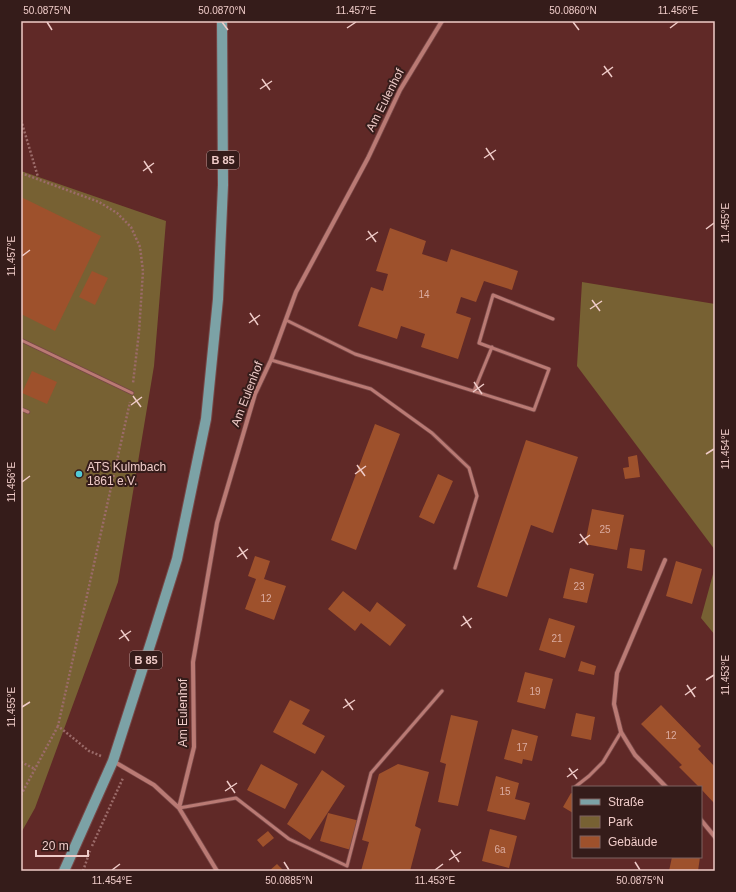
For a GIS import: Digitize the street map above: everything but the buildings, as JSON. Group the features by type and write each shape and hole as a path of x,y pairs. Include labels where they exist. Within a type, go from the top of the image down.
{"main road":[{"name":"B 85","path":"64,871 113,761 153,636 177,559 206,419 218,300 223,193 222,21"}],"street":[{"name":"Am Eulenhof","path":"179,808 194,747 193,662 217,523 255,394 270,360 296,292 368,158 400,90 442,21"},
{"path":"665,560 616,672 614,704 621,732 635,755 665,786"},
{"path":"113,761 154,785 179,808 217,871"},
{"path":"702,821 715,837"}],"lane":[{"path":"286,320 355,354 534,410 549,369 479,343 493,295 552,319"},
{"path":"21,340 132,393"},
{"path":"474,391 492,348"},
{"path":"270,360 371,389 432,433 469,468 476,496 455,568"},
{"path":"21,409 28,412"},
{"path":"179,808 236,798 289,839 347,866 370,773 442,691"},
{"path":"576,786 603,762 621,732"}],"path":[{"path":"21,120 38,176"},
{"path":"21,173 99,202 117,213 131,227 140,247 143,271 139,332 132,393 58,726 21,795"},
{"path":"58,726 89,751 113,761"},
{"path":"21,762 35,769"},
{"path":"83,871 90,851 127,769"}],"green space":[{"name":"ATS Kulmbach 1861 e.V.","path":"21,171 166,221 154,366 118,582 35,808 21,833"},
{"path":"582,282 715,304 715,550 577,366"},
{"path":"715,567 715,635 701,618"}],"place":[{"name":"ATS Kulmbach 1861 e.V.","path":"79,474"}]}
